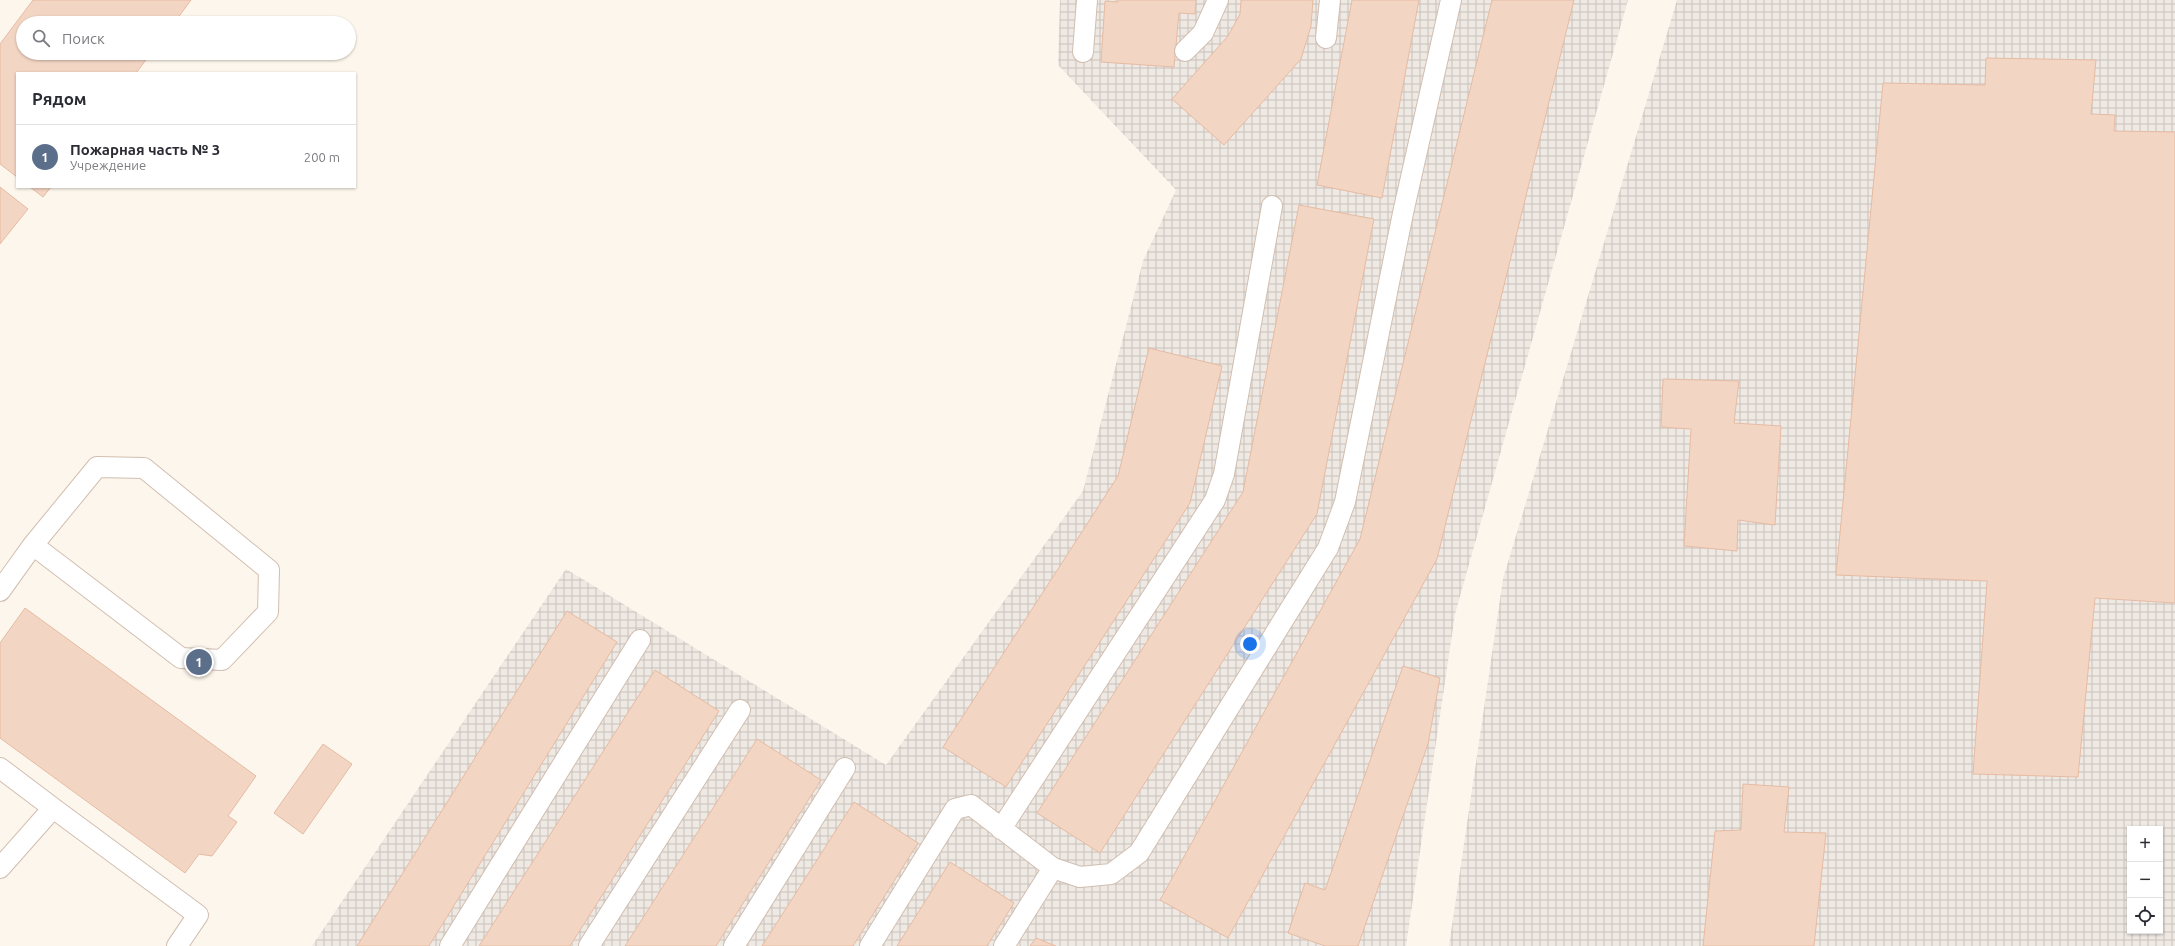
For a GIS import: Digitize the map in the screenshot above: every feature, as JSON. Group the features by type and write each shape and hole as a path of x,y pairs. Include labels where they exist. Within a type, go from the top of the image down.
{"lane":[{"path":"1082,52 1087,0"},
{"path":"1185,51 1203,33 1218,0"},
{"path":"1326,38 1330,0"},
{"path":"870,946 955,809 971,805 1052,868 1080,877 1111,874 1139,854 1328,548 1345,502 1403,212 1451,0"},
{"path":"1001,828 1215,500 1224,474 1272,206"},
{"path":"0,591 33,545 97,467 144,468 269,570 268,612 222,660 181,658 33,545"},
{"path":"450,946 640,640"},
{"path":"589,946 740,710"},
{"path":"0,768 198,915 177,946"},
{"path":"734,946 845,768"},
{"path":"0,868 53,808"},
{"path":"1004,946 1052,868"}],"shaded area":[{"path":"1060,0 1628,0 1455,614 1406,946 312,946 566,569 886,765 1083,491 1143,261 1176,190 1058,65"},
{"path":"1677,0 2175,0 2175,946 1449,946 1503,579"}],"building":[{"path":"33,0 191,0 179,16 21,16"},
{"path":"1118,0 1196,0 1195,14 1179,13 1174,67 1101,62 1105,1 1118,2"},
{"path":"1241,0 1313,0 1311,26 1301,59 1224,145 1172,99 1228,36 1240,14"},
{"path":"1352,0 1419,0 1382,198 1317,185"},
{"path":"1492,0 1574,0 1437,559 1228,938 1160,900 1360,539"},
{"path":"16,23 16,60 146,60 137,72 16,72 16,176 0,164 0,44"},
{"path":"1986,58 2096,60 2091,114 2115,115 2114,131 2175,132 2175,603 2095,598 2078,777 1973,774 1987,581 1836,575 1883,83 1985,85"},
{"path":"0,187 28,209 0,244"},
{"path":"31,188 50,188 43,197"},
{"path":"1299,205 1374,219 1317,514 1100,853 1037,813 1243,492"},
{"path":"1149,348 1222,366 1190,503 1006,787 943,747 1118,476"},
{"path":"1663,379 1739,381 1734,423 1781,426 1775,525 1738,520 1737,551 1684,546 1691,429 1661,427"},
{"path":"25,608 256,776 228,816 237,822 212,856 199,854 185,873 0,738 0,643"},
{"path":"567,611 617,642 429,946 357,946"},
{"path":"1403,666 1440,678 1428,744 1358,946 1325,946 1288,933 1305,883 1325,890"},
{"path":"655,670 719,711 570,946 479,946"},
{"path":"757,739 821,780 716,946 625,946"},
{"path":"323,744 352,764 303,834 274,813"},
{"path":"1743,784 1789,787 1784,832 1826,833 1814,946 1703,946 1715,831 1741,830"},
{"path":"854,802 918,843 853,946 762,946"},
{"path":"950,862 1014,903 987,946 897,946"},
{"path":"1036,938 1056,946 1030,946"}],"place":[{"name":"Пожарная часть № 3","path":"199,662"}]}
